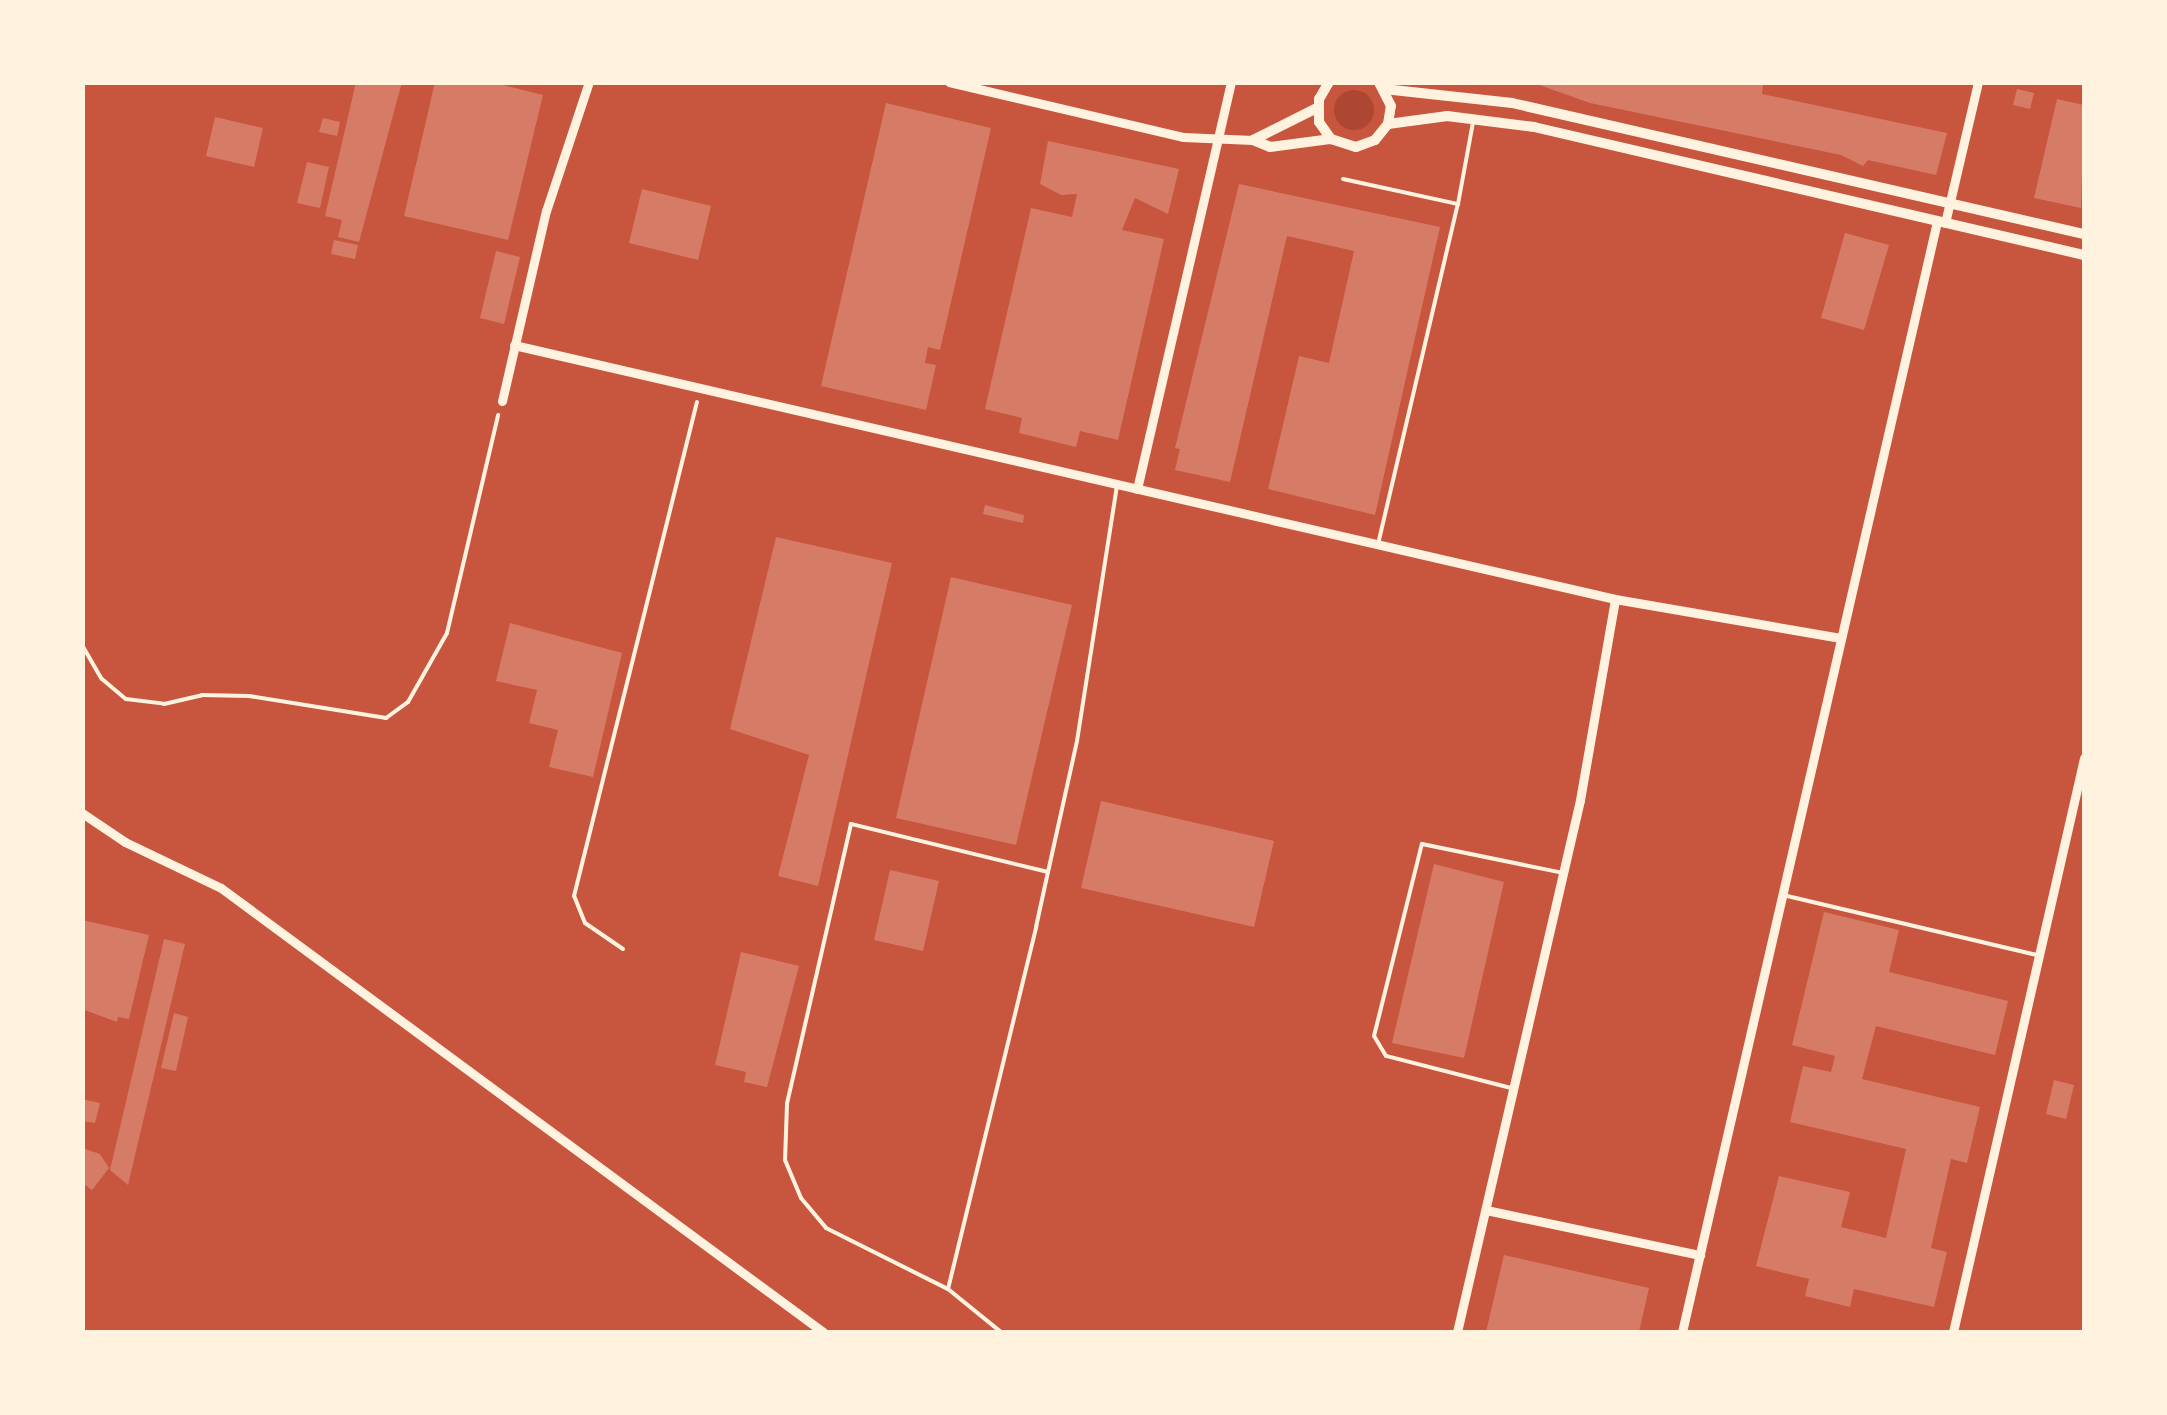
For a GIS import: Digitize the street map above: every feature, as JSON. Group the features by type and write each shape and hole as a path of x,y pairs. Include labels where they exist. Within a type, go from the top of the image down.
{"street":[{"path":"502,401 546,211 589,82"},
{"path":"949,82 1217,140 1253,140 1270,148 1330,139 1363,146 1388,124 1419,116 1474,117 2084,254"},
{"path":"1138,488 1231,82"},
{"path":"1253,140 1317,108 1330,82"},
{"path":"1682,1332 1841,638 1978,82"},
{"path":"1388,124 1381,86 1512,103 2084,234"},
{"path":"1317,108 1330,139"},
{"path":"514,346 1615,599 1841,638"},
{"path":"1458,1332 1564,873 1615,599"},
{"path":"1953,1332 2084,758"},
{"path":"82,813 125,842 221,888 823,1332"},
{"path":"1486,1210 1700,1255"}],"lane":[{"path":"1378,544 1458,204 1474,117"},
{"path":"1343,179 1458,204"},
{"path":"948,1289 1077,742 1118,484"},
{"path":"1001,1332 948,1289 826,1228 801,1198 785,1160 787,1104 852,824 1048,872"},
{"path":"1514,1089 1386,1056 1374,1036 1422,844 1564,873"},
{"path":"1783,896 2039,955"}],"path":[{"path":"623,949 585,923 574,896 700,388"},
{"path":"82,645 102,679 126,698 164,704 202,695 250,696 386,718 408,702 446,633 502,401"}],"shaded area":[{"path":"1354,90 1368,96 1374,110 1368,124 1354,130 1340,124 1334,110 1340,96"}],"building":[{"path":"356,82 402,82 359,242 338,237 342,220 325,216"},
{"path":"435,82 491,82 543,95 508,240 404,216"},
{"path":"1531,82 1751,82 1763,85 1762,94 1947,133 1936,175 1868,160 1863,166 1841,155 1590,103"},
{"path":"2017,89 2034,93 2030,109 2013,105"},
{"path":"2057,99 2084,105 2081,208 2034,198"},
{"path":"886,103 991,128 940,350 928,347 925,363 936,365 926,410 821,386"},
{"path":"215,117 263,128 254,167 206,156"},
{"path":"323,118 340,122 337,136 319,132"},
{"path":"1048,141 1179,169 1168,214 1135,198 1122,230 1164,239 1118,440 1080,431 1076,447 1019,433 1022,418 985,409 1031,208 1072,217 1077,194 1061,195 1040,184"},
{"path":"307,162 329,167 320,208 297,203"},
{"path":"1239,184 1440,227 1375,515 1268,489 1299,356 1329,363 1354,251 1287,236 1230,482 1175,470 1180,449 1175,448"},
{"path":"642,189 711,206 698,260 629,243"},
{"path":"1845,233 1889,245 1864,330 1821,318"},
{"path":"334,240 358,245 355,259 331,254"},
{"path":"496,251 520,257 504,324 480,318"},
{"path":"985,505 1024,515 1023,523 983,514"},
{"path":"776,537 892,563 818,886 778,876 809,755 730,729"},
{"path":"951,577 1072,605 1016,845 896,818"},
{"path":"510,623 622,653 593,777 549,767 558,730 529,723 537,690 496,681"},
{"path":"1101,801 1274,841 1254,927 1081,888"},
{"path":"1434,864 1504,882 1464,1058 1392,1043"},
{"path":"890,870 939,881 923,951 874,940"},
{"path":"1824,912 1899,930 1889,972 2008,1001 1995,1055 1876,1026 1862,1079 1980,1107 1967,1163 1951,1159 1931,1248 1947,1252 1934,1307 1854,1289 1850,1307 1805,1296 1809,1279 1756,1266 1779,1176 1850,1192 1841,1227 1886,1238 1906,1149 1790,1122 1803,1066 1831,1072 1835,1056 1792,1045"},
{"path":"82,920 149,935 129,1019 118,1017 117,1022 82,1009"},
{"path":"164,939 185,944 128,1185 110,1170"},
{"path":"741,952 799,966 767,1087 744,1082 746,1072 715,1065"},
{"path":"174,1013 188,1017 176,1071 161,1068"},
{"path":"2054,1080 2074,1085 2066,1119 2046,1114"},
{"path":"82,1099 100,1103 95,1123 82,1121"},
{"path":"82,1148 100,1154 109,1168 92,1190 82,1183"},
{"path":"1504,1255 1649,1288 1639,1332 1486,1332"}]}
